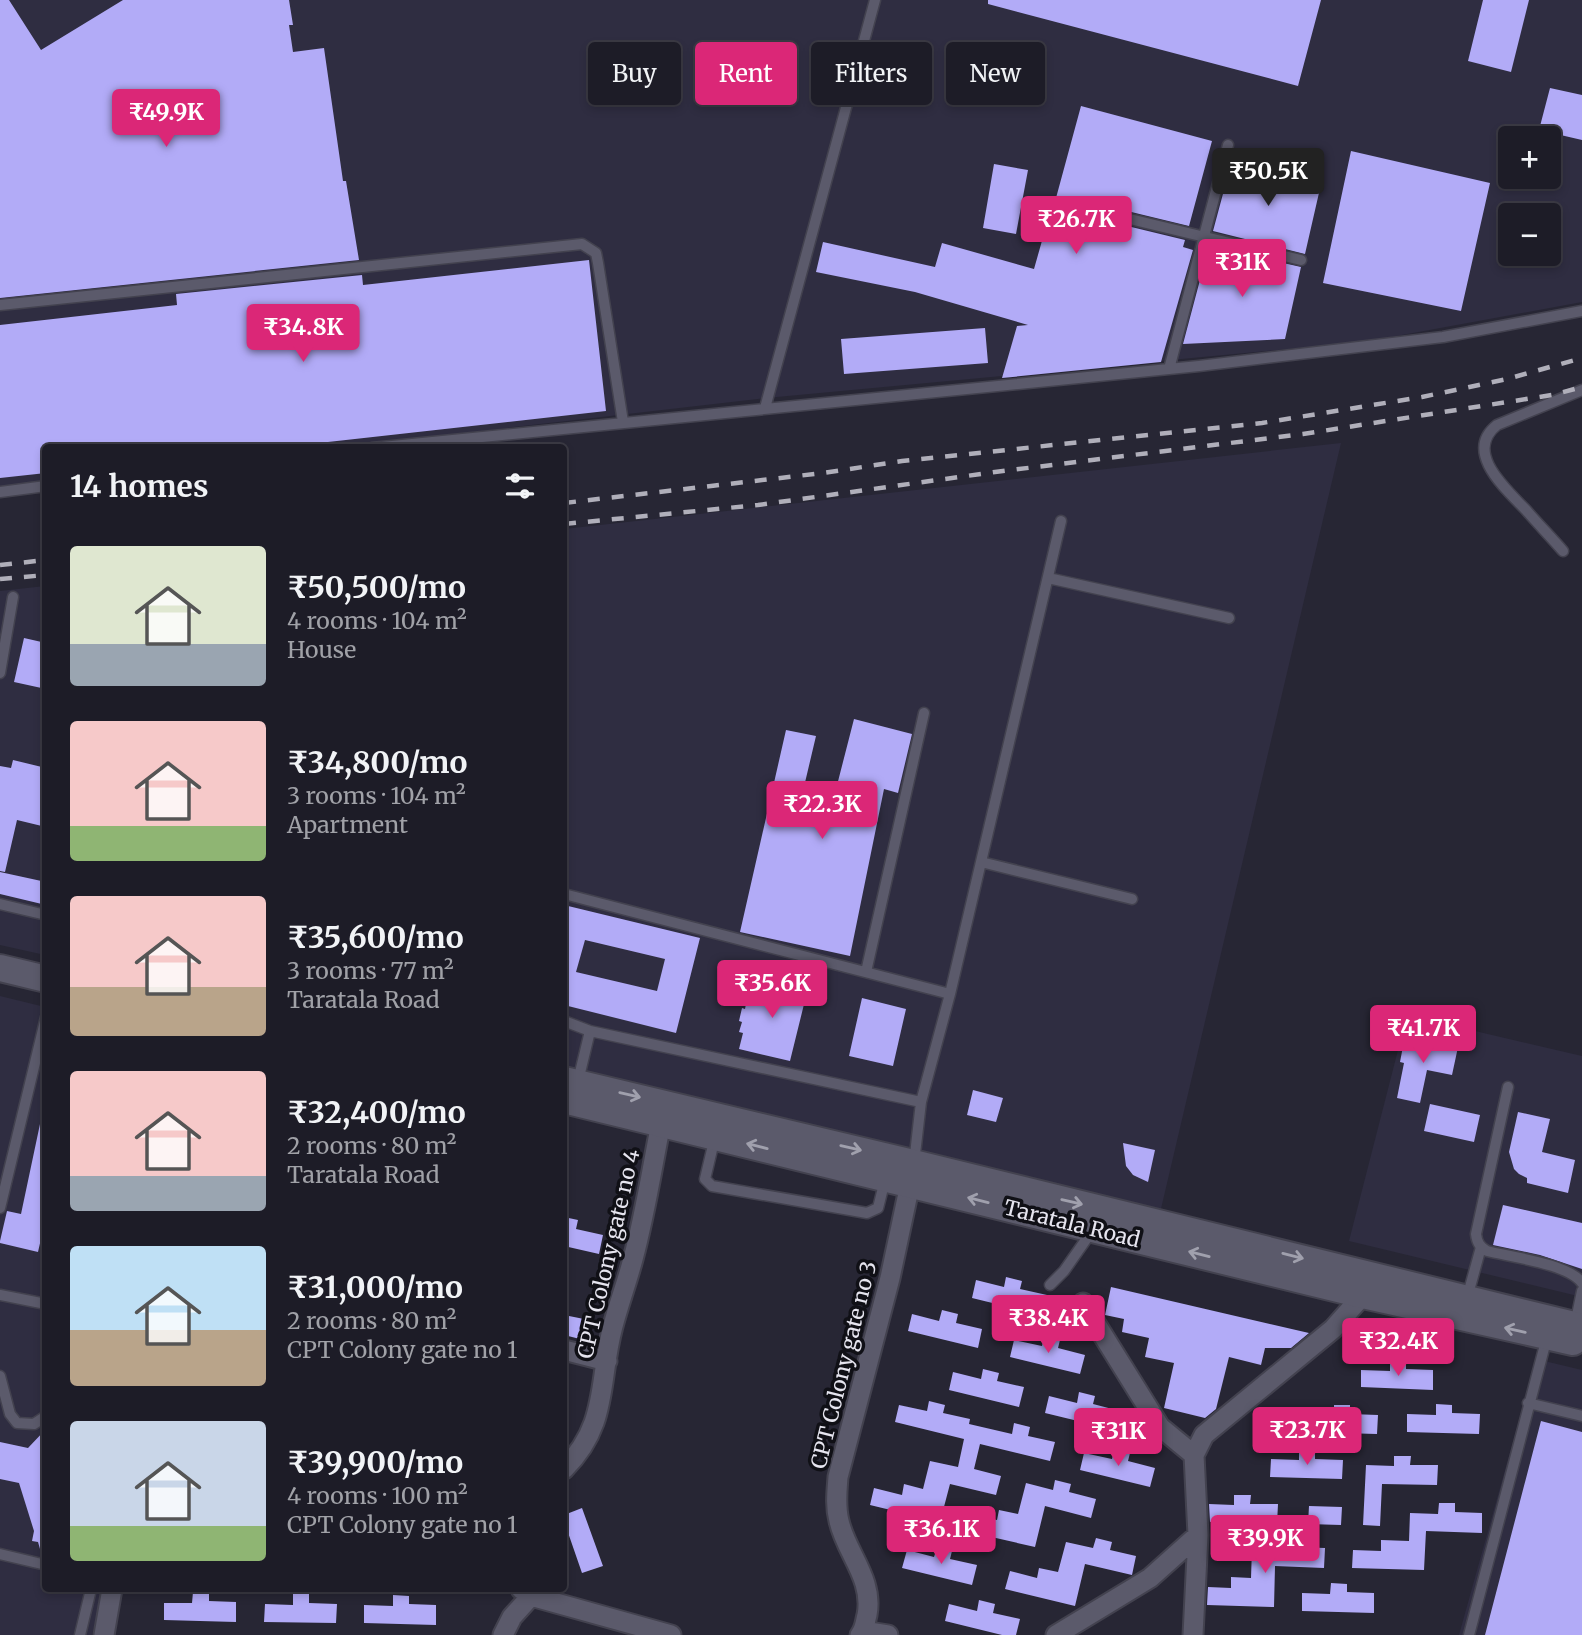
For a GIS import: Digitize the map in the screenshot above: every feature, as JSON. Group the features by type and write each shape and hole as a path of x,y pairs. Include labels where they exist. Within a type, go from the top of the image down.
{"main road":[{"path":"0,950 42,960"},
{"path":"0,968 42,978"},
{"path":"569,1091 1379,1291 1467,1298 1580,1332"},
{"name":"Taratala Road","path":"569,1091 662,1123 903,1175 1094,1229 1379,1291 1547,1337 1580,1332"}],"street":[{"name":"CPT Colony gate no 4","path":"567,1466 589,1436 600,1404 612,1329 633,1257 662,1123"},
{"name":"CPT Colony gate no 3","path":"862,1633 868,1610 868,1592 839,1523 836,1501 838,1477 890,1278 903,1175"},
{"path":"1193,1635 1198,1535 1194,1455 1204,1435 1379,1291"},
{"path":"1083,1303 1160,1427 1194,1455"},
{"path":"567,1351 607,1361"},
{"path":"1055,1635 1150,1578 1198,1535"},
{"path":"503,1635 526,1592 671,1635"},
{"path":"104,1635 110,1597"},
{"path":"862,1633 888,1635"}],"lane":[{"path":"765,408 875,0"},
{"path":"1169,369 1228,145"},
{"path":"1088,209 1301,260"},
{"path":"0,305 582,244 596,253 623,422"},
{"path":"411,444 1169,369 1443,337 1582,311"},
{"path":"1563,551 1496,479 1485,453 1484,442 1488,431 1496,425 1582,390"},
{"path":"0,492 42,487"},
{"path":"715,1136 705,1179 712,1186 867,1213 878,1208 903,1175 950,994 1061,521"},
{"path":"1048,578 1229,618"},
{"path":"0,673 13,597"},
{"path":"866,972 925,713"},
{"path":"981,862 1132,899"},
{"path":"567,895 950,994"},
{"path":"0,904 42,914"},
{"path":"567,1022 590,1031 921,1102"},
{"path":"569,1091 590,1031"},
{"path":"0,1208 42,1034"},
{"path":"1467,1298 1481,1247 1476,1234 1508,1087"},
{"path":"1050,1285 1064,1271 1094,1229"},
{"path":"1481,1247 1571,1272 1582,1283"},
{"path":"1580,1332 1582,1292"},
{"path":"0,1295 42,1303"},
{"path":"1469,1635 1547,1337"},
{"path":"0,1376 10,1414 17,1423 34,1424 42,1419"},
{"path":"1528,1402 1582,1416"},
{"path":"0,1554 42,1564"},
{"path":"80,1635 90,1592"}],"shaded area":[{"path":"0,0 1582,0 1582,302 1364,342 766,398 369,444 42,444 42,481 0,486"},
{"path":"1341,443 1160,1213 567,1076 567,529"},
{"path":"42,586 42,954 0,945 0,591"},
{"path":"0,996 42,1006 42,1592 102,1592 92,1635 0,1635"},
{"path":"1407,1015 1582,1056 1582,1297 1349,1241"},
{"path":"1536,1359 1582,1370 1582,1635 1459,1635"}],"building":[{"path":"0,0 9,0 41,50 123,0 289,0 293,52 324,48 343,181 346,181 359,260 0,298"},
{"path":"988,0 1321,0 1298,86 988,4"},
{"path":"1483,0 1529,0 1511,72 1468,61"},
{"path":"1550,88 1582,95 1582,140 1561,135 1561,126 1540,126"},
{"path":"1081,106 1212,141 1189,226 1090,202 1083,203 1081,208 1082,214 1086,216 1185,240 1183,247 1193,250 1161,362 1002,378 1017,326 1028,325 915,292 816,272 823,242 935,267 942,243 1034,269"},
{"path":"1351,151 1490,183 1461,311 1323,283"},
{"path":"994,164 1028,170 1016,234 983,228"},
{"path":"1231,164 1321,184 1305,254 1213,231"},
{"path":"1209,246 1301,267 1285,339 1183,344"},
{"path":"589,260 606,411 310,444 42,444 42,473 0,478 0,325 177,305 176,294 362,275 363,285"},
{"path":"985,328 988,363 844,374 841,339"},
{"path":"24,638 42,642 42,688 14,682"},
{"path":"854,719 912,734 898,793 884,789 850,956 740,932 786,730 816,736 803,791 834,797"},
{"path":"13,760 42,767 42,826 17,820 5,872 0,871 0,766 11,768"},
{"path":"0,872 42,881 42,904 0,894"},
{"path":"567,906 700,938 676,1033 567,1006","holes":["585,940 665,959 657,991 576,972"]},
{"path":"760,981 807,992 790,1061 739,1049 743,1033 739,1032 742,1008 745,1009 747,999 752,1000 755,984"},
{"path":"862,998 906,1009 893,1066 849,1056"},
{"path":"1405,1036 1458,1047 1452,1075 1427,1070 1420,1103 1397,1098 1404,1063 1400,1062"},
{"path":"973,1090 1003,1098 996,1122 967,1115"},
{"path":"1430,1104 1480,1115 1474,1142 1424,1131"},
{"path":"1518,1112 1550,1119 1542,1152 1575,1160 1568,1193 1527,1183 1527,1178 1514,1169 1509,1152"},
{"path":"42,1124 42,1234 38,1252 0,1243 7,1211 21,1214"},
{"path":"1123,1143 1155,1150 1148,1182 1133,1175 1126,1166"},
{"path":"1503,1205 1582,1223 1582,1269 1540,1255 1493,1245"},
{"path":"567,1218 578,1220 576,1229 603,1235 599,1254 567,1247"},
{"path":"1006,1277 1022,1281 1020,1289 1047,1295 1042,1315 972,1298 976,1280 1004,1287"},
{"path":"1111,1287 1309,1333 1291,1348 1265,1348 1261,1365 1229,1357 1216,1409 1205,1418 1164,1408 1174,1363 1145,1357 1149,1338 1122,1332 1124,1319 1105,1315"},
{"path":"942,1310 958,1314 956,1323 982,1329 978,1348 908,1331 912,1314 939,1321"},
{"path":"567,1316 584,1319 580,1339 567,1336"},
{"path":"1044,1336 1060,1340 1058,1348 1085,1355 1080,1374 1010,1357 1014,1340 1042,1346"},
{"path":"1390,1360 1406,1360 1406,1369 1433,1370 1433,1390 1361,1387 1361,1370 1390,1371"},
{"path":"983,1369 999,1373 997,1381 1024,1387 1019,1407 949,1390 953,1372 981,1379"},
{"path":"1079,1392 1095,1396 1093,1404 1120,1411 1115,1430 1045,1413 1049,1396 1077,1403"},
{"path":"929,1401 945,1405 943,1413 970,1419 969,1424 1012,1434 1014,1423 1030,1427 1028,1436 1055,1442 1050,1461 980,1444 974,1469 1001,1476 996,1495 950,1484 940,1522 870,1505 874,1488 902,1495 904,1484 923,1489 930,1461 958,1467 964,1439 895,1422 899,1405 927,1411"},
{"path":"1436,1404 1452,1405 1452,1413 1480,1414 1479,1434 1407,1432 1407,1414 1436,1415"},
{"path":"1334,1405 1350,1405 1350,1414 1378,1415 1377,1434 1305,1432 1305,1415 1334,1415"},
{"path":"1541,1421 1582,1432 1582,1635 1485,1635"},
{"path":"42,1433 42,1556 38,1542 32,1541 34,1531 19,1483 0,1479 0,1442 28,1448"},
{"path":"1114,1449 1130,1453 1128,1461 1155,1468 1150,1487 1080,1470 1084,1453 1112,1459"},
{"path":"1299,1450 1315,1450 1315,1459 1343,1460 1342,1479 1270,1477 1271,1459 1299,1460"},
{"path":"1394,1456 1411,1456 1410,1465 1438,1465 1437,1485 1382,1484 1380,1526 1363,1525 1366,1465 1394,1466"},
{"path":"1055,1480 1071,1484 1069,1492 1096,1499 1091,1518 1045,1506 1035,1547 965,1531 969,1514 997,1520 999,1510 1018,1514 1026,1483 1053,1490"},
{"path":"1234,1495 1251,1495 1250,1504 1278,1504 1277,1524 1210,1522 1209,1504 1234,1505"},
{"path":"1439,1503 1455,1503 1455,1512 1482,1513 1482,1533 1426,1531 1424,1570 1352,1568 1353,1550 1381,1551 1381,1540 1409,1541 1410,1513 1438,1514"},
{"path":"1309,1506 1342,1507 1341,1525 1308,1524"},
{"path":"582,1508 603,1566 582,1573 567,1530 567,1514"},
{"path":"1096,1538 1112,1542 1110,1550 1136,1556 1132,1575 1085,1564 1075,1606 1005,1589 1010,1571 1037,1578 1039,1568 1058,1572 1066,1542 1093,1548"},
{"path":"1281,1538 1297,1538 1297,1547 1325,1548 1324,1568 1275,1566 1274,1607 1207,1605 1208,1587 1231,1588 1231,1577 1251,1578 1252,1548 1281,1549"},
{"path":"937,1547 952,1551 950,1559 977,1565 972,1585 902,1568 907,1550 934,1557"},
{"path":"1331,1583 1347,1584 1347,1592 1374,1593 1374,1613 1302,1611 1302,1593 1330,1594"},
{"path":"193,1592 209,1593 209,1601 236,1602 236,1622 164,1620 164,1603 192,1603"},
{"path":"293,1594 309,1594 309,1603 337,1604 336,1623 264,1622 265,1604 293,1605"},
{"path":"393,1595 409,1596 409,1604 436,1605 436,1625 364,1623 364,1605 393,1606"},
{"path":"979,1600 995,1604 993,1613 1020,1619 1016,1635 1002,1635 945,1621 949,1604 977,1611"}],"railway":[{"path":"567,503 823,473 902,461 1262,423 1422,397 1507,379 1582,358"},
{"path":"567,524 758,505 995,472 1303,434 1552,395 1582,387"},
{"path":"0,565 42,560"},
{"path":"0,579 42,575"}]}
